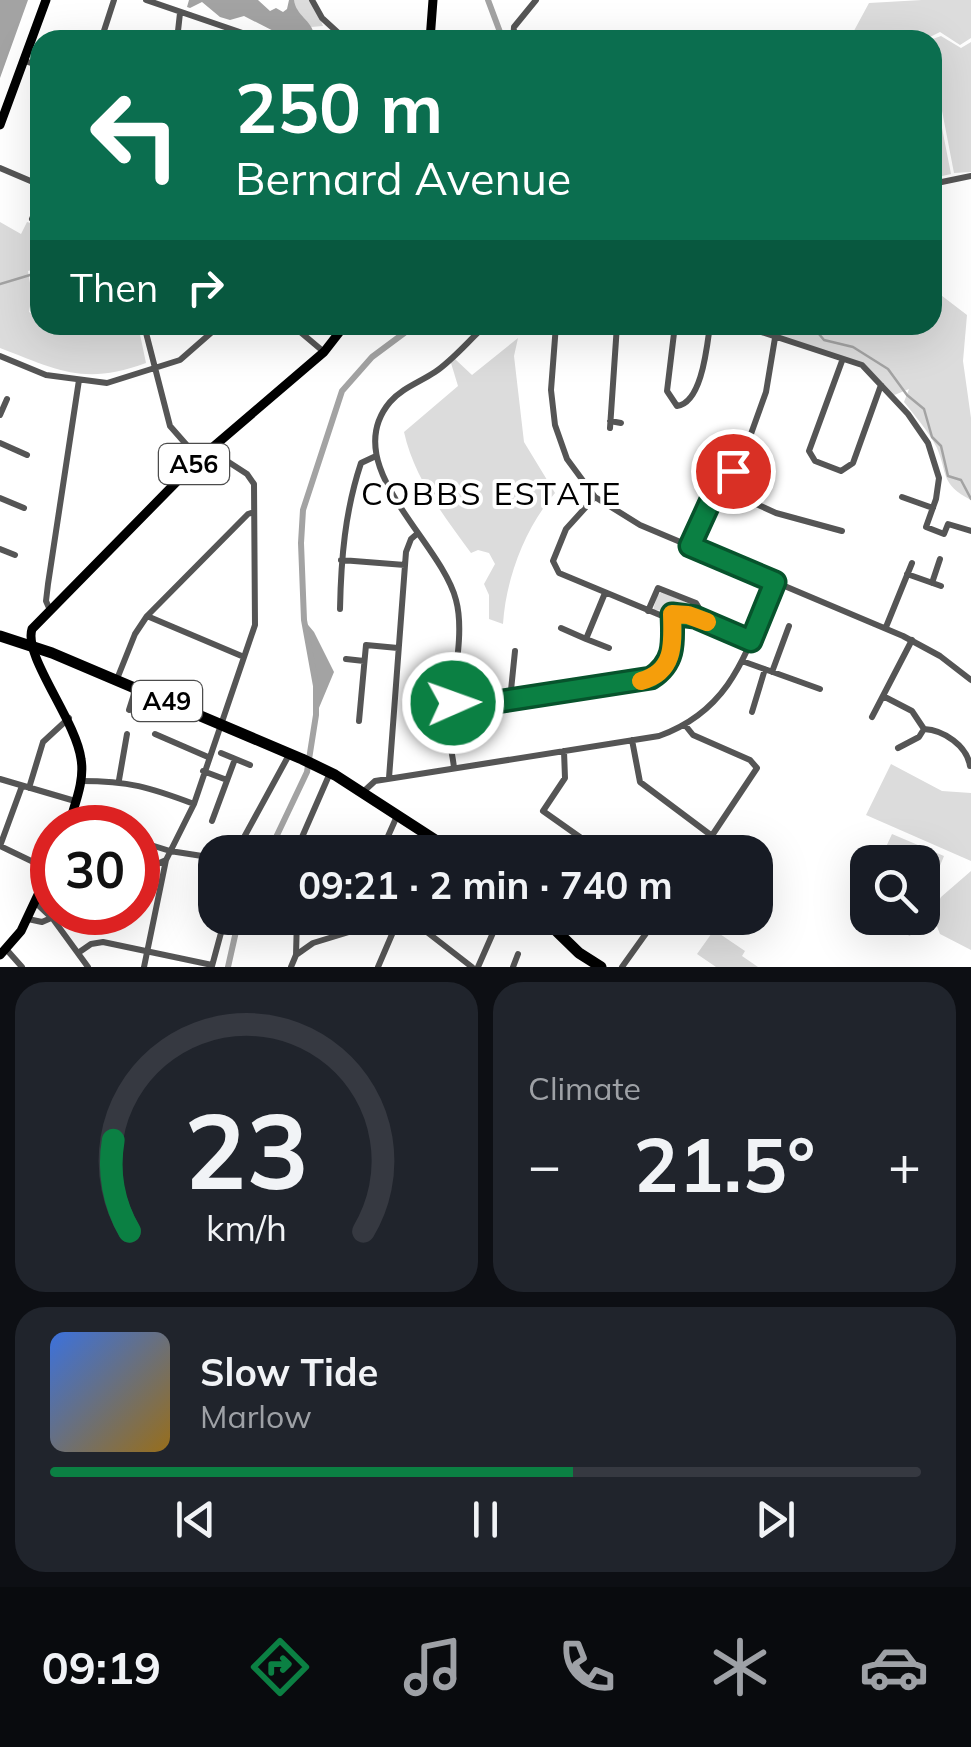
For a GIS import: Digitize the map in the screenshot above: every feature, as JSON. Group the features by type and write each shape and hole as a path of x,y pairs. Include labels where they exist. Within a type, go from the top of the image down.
{"highway":[{"name":"A49","path":"1,637 31,645 136,688 220,724 287,759 309,762 428,835"},
{"path":"561,935 602,967"}],"main road":[{"path":"36,30 46,0"},
{"path":"431,30 434,0"},
{"path":"0,125 30,46"},
{"name":"A56","path":"31,645 37,624 50,610 209,450 324,352 337,335"},
{"path":"31,645 69,718 80,751 81,781 74,805"},
{"path":"3,952 30,915"}],"street":[{"path":"104,30 114,0"},
{"path":"148,0 232,30"},
{"path":"312,0 330,30"},
{"path":"514,30 536,0"},
{"path":"178,30 180,13"},
{"path":"25,61 30,63"},
{"path":"0,168 30,181"},
{"path":"942,182 971,176"},
{"path":"147,335 170,426 200,459"},
{"path":"0,356 46,375 107,383 180,360 209,335"},
{"path":"304,335 324,352"},
{"path":"454,768 449,731 458,605 446,570 388,486 376,456 377,428 388,404 443,365 475,335"},
{"path":"555,335 551,390 555,425 568,459 595,496 627,519 886,627 971,680"},
{"path":"616,335 610,424 621,423"},
{"path":"675,335 667,391 677,406 692,398 709,335"},
{"path":"767,335 862,365 914,422 931,449 939,482 926,527 944,534 948,524 971,531"},
{"path":"690,546 752,433 771,370 775,338"},
{"path":"842,360 809,451 815,461 841,470 853,463 881,384"},
{"path":"50,610 46,601 48,584 79,380"},
{"path":"0,416 7,400"},
{"path":"0,444 27,455"},
{"path":"144,967 166,860 194,804 258,610 255,490 251,478 209,450"},
{"path":"340,609 342,560 358,472 365,459 376,456"},
{"path":"719,487 776,513 842,531"},
{"path":"595,496 566,530 554,567 558,573 660,615 695,617 751,641"},
{"path":"902,496 933,508"},
{"path":"0,498 24,508"},
{"path":"116,680 147,616 254,512"},
{"path":"389,778 405,565 408,544 418,533"},
{"path":"0,549 15,555"},
{"path":"932,583 940,559"},
{"path":"342,560 405,565"},
{"path":"886,627 912,562"},
{"path":"907,574 942,586"},
{"path":"363,793 375,781 389,778 659,736 685,725 726,690 775,582"},
{"path":"648,610 658,588 696,603 699,608 695,617"},
{"path":"586,639 605,593"},
{"path":"453,703 483,704 651,678 670,660 674,647 672,614"},
{"path":"147,616 244,657"},
{"path":"752,712 789,626"},
{"path":"561,628 609,648"},
{"path":"872,717 912,640"},
{"path":"359,721 366,645 398,648"},
{"path":"510,700 516,650"},
{"path":"346,659 364,660"},
{"path":"742,660 820,689"},
{"path":"130,710 136,688"},
{"path":"883,696 912,712 924,730"},
{"path":"30,859 0,846 43,742 69,718"},
{"path":"685,725 694,736 750,760 757,768 713,835"},
{"path":"898,748 924,730"},
{"path":"924,730 936,730 964,749 970,766"},
{"path":"119,780 127,734"},
{"path":"154,734 208,757"},
{"path":"632,740 640,782 711,835"},
{"path":"564,750 565,778 543,811 577,835"},
{"path":"221,753 250,765"},
{"path":"212,821 236,759"},
{"path":"245,835 287,759"},
{"path":"203,771 228,780"},
{"path":"303,835 330,773"},
{"path":"0,779 75,801"},
{"path":"81,781 142,784 194,804"},
{"path":"388,835 397,815"},
{"path":"160,849 198,856"},
{"path":"160,863 166,860"},
{"path":"65,935 88,967"},
{"path":"78,953 99,942 212,966 220,935"},
{"path":"291,967 296,935"},
{"path":"296,954 340,935"},
{"path":"378,967 392,935"},
{"path":"431,935 475,967 492,935"},
{"path":"622,967 645,935"},
{"path":"3,952 22,967"},
{"path":"512,967 518,954"}],"shaded area":[{"path":"0,0 28,0 0,78"},
{"path":"189,0 258,0 270,11 276,8 283,12 289,0 294,0 312,30 271,30 244,16 230,20 202,2 187,7"},
{"path":"294,0 313,0 323,26 311,27 295,11"},
{"path":"971,0 971,38 960,45 942,30 854,30 869,3"},
{"path":"942,37 961,48 971,42 971,172 954,173 942,111"},
{"path":"942,128 951,174 942,176"},
{"path":"0,222 21,234 27,222 30,335 140,335 146,363 88,374 55,368 0,348"},
{"path":"942,296 967,315 963,361 971,418 971,500 946,478 934,442 904,402 909,389 892,396 862,365 770,335 942,335"},
{"path":"518,338 514,356 524,442 555,493 519,554 503,624 489,619 489,595 484,584 495,564 489,553 471,553 441,511 422,481 404,432 458,386 451,363 455,359 472,375"},
{"path":"661,592 691,604 694,613 653,610"},
{"path":"304,620 334,672 316,715 316,686"},
{"path":"891,764 942,791 971,793 971,861 940,845 866,815"},
{"path":"892,834 918,845 887,845"},
{"path":"971,871 971,950 940,934 941,897"},
{"path":"710,935 721,935 745,951 742,956 758,967 716,967 697,954"}],"waterway":[{"path":"488,0 499,30"},
{"path":"0,284 30,275"},
{"path":"277,835 307,772 316,715 316,686 304,620 303,510 342,391 372,357 402,335"},
{"path":"820,335 824,340 853,347 888,369 907,395 924,409 932,437 941,446 948,476 961,480 971,499"},
{"path":"228,967 235,935"}],"slow traffic":[{"path":"641,681 661,672 670,660 674,647 672,614 707,622"}],"district":[{"name":"COBBS ESTATE","path":"492,494"}],"route":[{"path":"453,703 483,704 651,678 670,660 674,647 672,614 695,617 751,641 775,582 690,546 711,500 733,471"}]}
